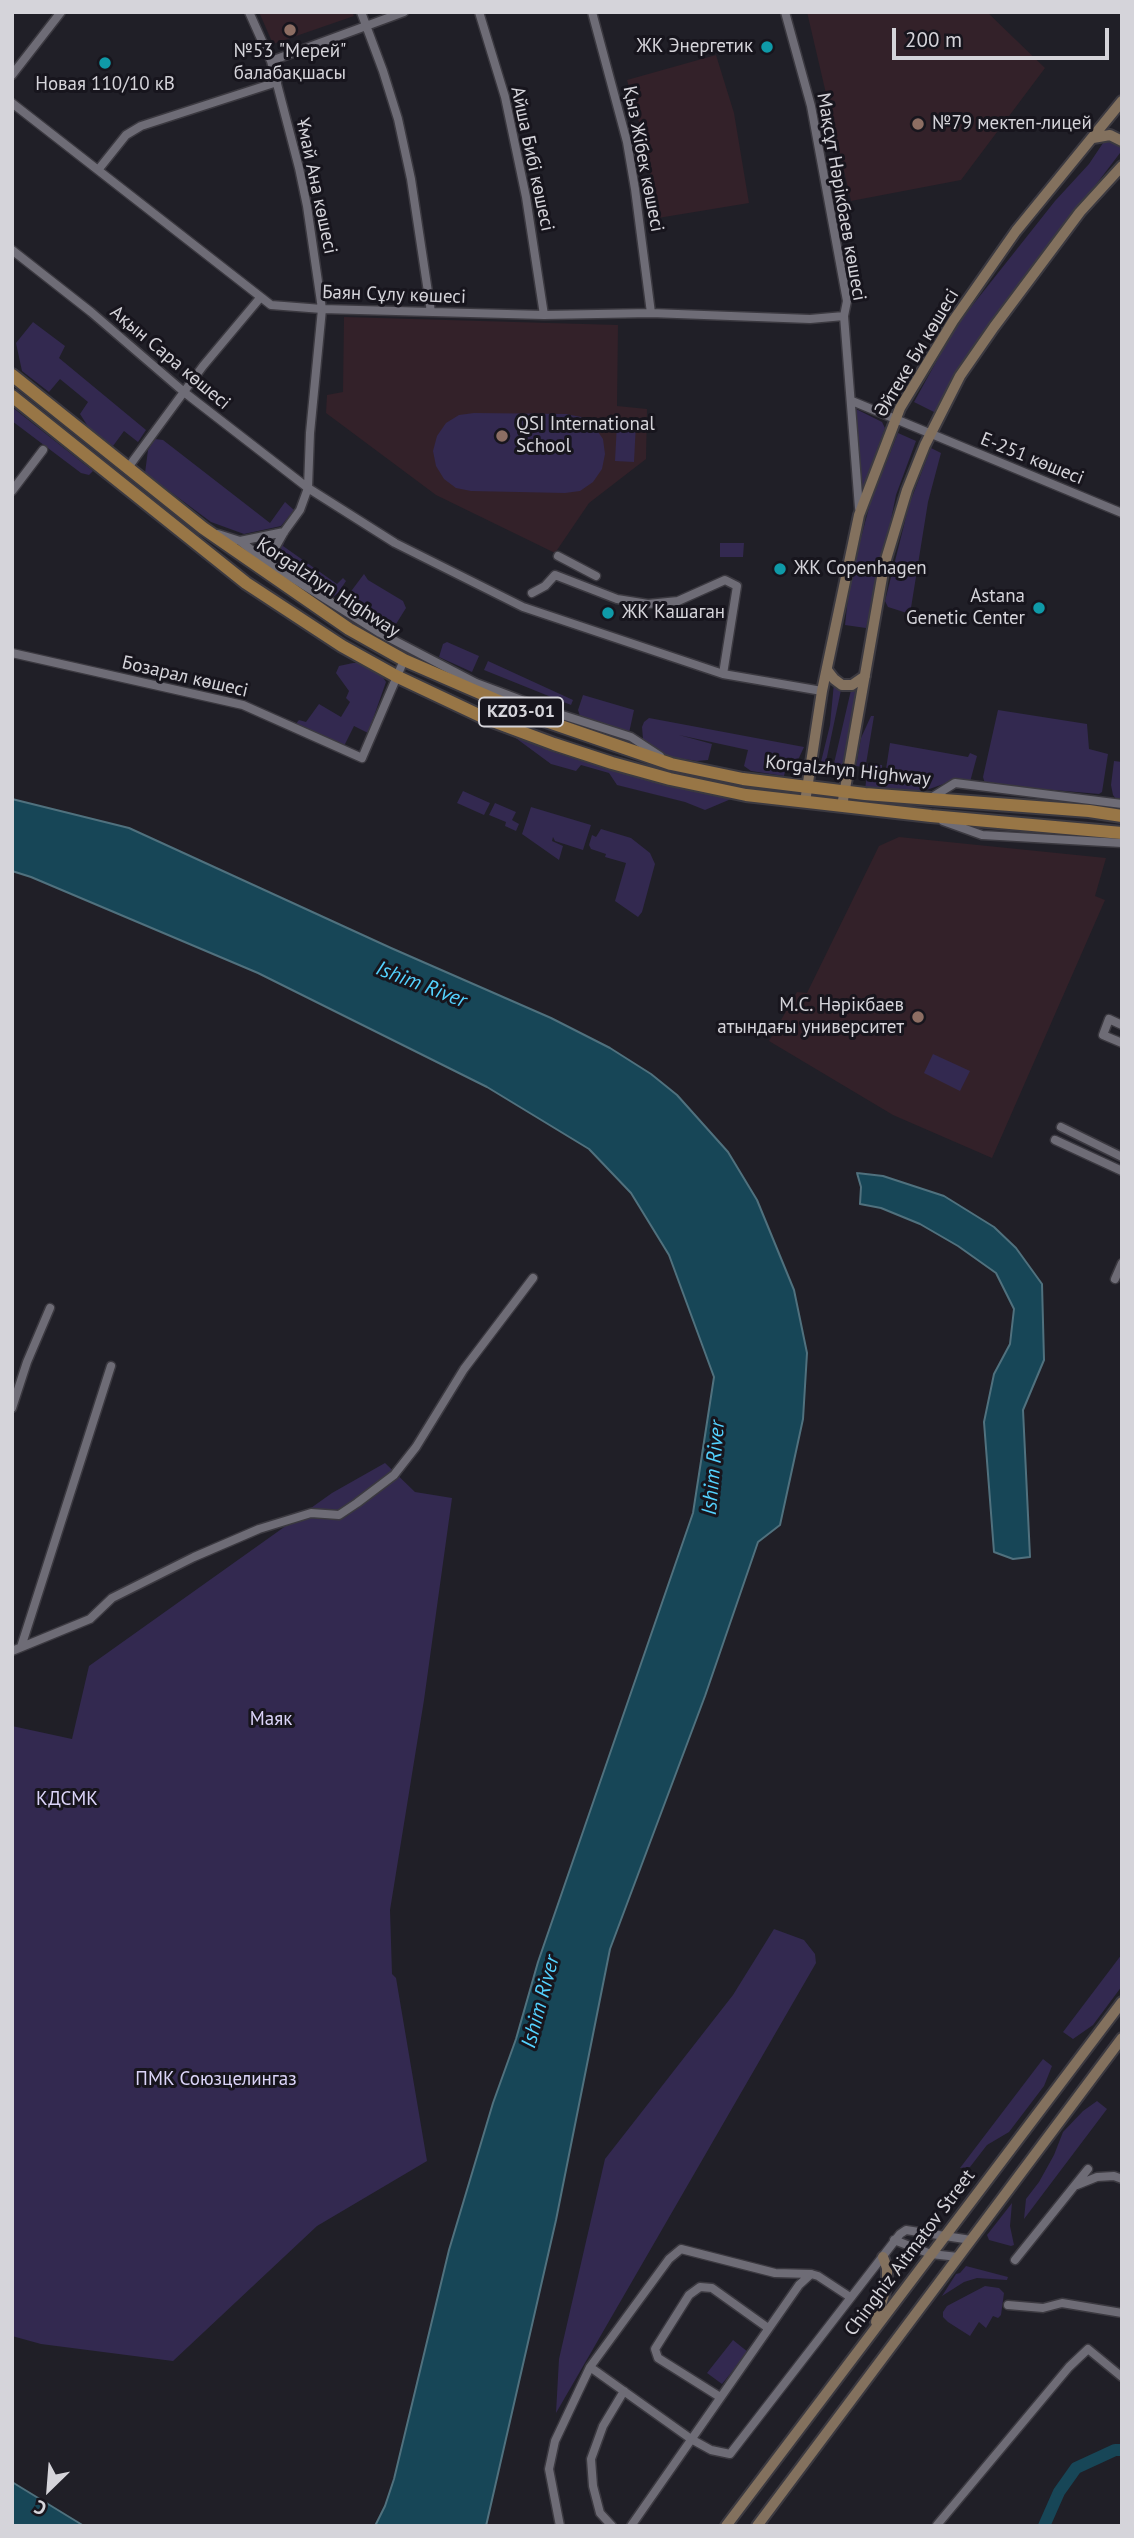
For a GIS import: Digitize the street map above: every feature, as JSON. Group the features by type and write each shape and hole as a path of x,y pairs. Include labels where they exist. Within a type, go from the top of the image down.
{"main road":[{"name":"Korgalzhyn Highway","path":"12,375 203,528 349,629 404,660 540,719 671,764 743,779 844,792 1089,811 1122,816"},
{"name":"Korgalzhyn Highway","path":"12,396 246,583 342,646 396,676 487,719 612,763 746,795 930,816 1122,833"},
{"path":"118,481 128,469"}],"street":[{"path":"12,75 61,12"},
{"name":"Ұмай Ана көшесі","path":"249,12 271,61 277,82 307,206 322,309 310,433 309,488 300,510 267,562"},
{"path":"361,12 397,118 411,179 431,312"},
{"path":"271,61 404,12"},
{"name":"Айша Бибі көшесі","path":"479,12 510,122 526,197 544,315"},
{"name":"Қыз Жібек көшесі","path":"592,12 627,142 651,313"},
{"name":"Мақсұт Нәрікбаев көшесі","path":"785,12 811,106 846,301 844,316 859,515"},
{"path":"98,170 126,135 141,126 277,82"},
{"name":"Әйтеке Би көшесі","path":"805,802 822,691 859,515 900,408 953,321 1016,231 1122,101"},
{"name":"Баян Сұлу көшесі","path":"12,103 260,298 280,307 544,315 651,313 810,319 844,316"},
{"path":"1093,138 1110,135 1122,141"},
{"path":"842,806 884,565 907,490 930,434 960,376 1013,301 1080,212 1122,166"},
{"name":"Ақын Сара көшесі","path":"12,250 184,392 309,488 395,543 523,607 723,674 822,691"},
{"path":"128,469 184,392 260,298"},
{"name":"Е-251 көшесі","path":"852,401 1122,513"},
{"path":"12,491 43,450"},
{"path":"203,528 240,541 267,562 380,633 476,682 556,713 631,737 671,764"},
{"path":"240,541 284,532"},
{"path":"558,556 596,576"},
{"path":"532,593 545,586 555,575 617,599 648,604 678,601 725,580 737,586 723,674"},
{"name":"Бозарал көшесі","path":"12,653 243,705 362,758 404,660"},
{"path":"827,670 842,685 852,685 866,676"},
{"path":"929,799 955,783 1122,804"},
{"path":"930,816 982,835 1122,843"},
{"path":"1122,1025 1109,1019 1103,1035 1122,1043"},
{"path":"1061,1128 1122,1157"},
{"path":"1055,1140 1122,1171"},
{"path":"1115,1279 1122,1263"},
{"path":"12,1651 90,1619 112,1598 194,1557 259,1529 311,1513 339,1514 357,1503 394,1475 416,1447 464,1369 533,1278"},
{"path":"12,1408 27,1362 50,1308"},
{"path":"21,1647 111,1366"},
{"name":"Chinghiz Aitmatov Street","path":"726,2526 1122,2002"},
{"name":"Chinghiz Aitmatov Street","path":"757,2526 1122,2038"},
{"path":"1015,2260 1088,2169"},
{"path":"1077,2185 1097,2177 1114,2176 1122,2179"},
{"path":"590,2367 691,2439 711,2450 730,2454 894,2240 906,2230 971,2240"},
{"path":"894,2240 931,2254 958,2257"},
{"path":"560,2526 549,2469 555,2441 590,2367 668,2259 681,2249 775,2273 811,2274 850,2297"},
{"path":"873,2331 887,2284 887,2268 883,2257"},
{"path":"631,2526 768,2328 799,2285 811,2274"},
{"path":"720,2397 658,2358 655,2349 689,2295 700,2287 712,2288 768,2328"},
{"path":"1008,2305 1043,2308 1062,2302 1122,2313"},
{"path":"937,2525 1069,2367 1088,2349 1122,2377"},
{"path":"612,2526 600,2513 593,2486 591,2459 603,2426 624,2391"}],"shaded area":[{"name":"№53 \"Мерей\" балабақшасы","path":"259,12 352,12 354,16 273,44"},
{"name":"№79 мектеп-лицей","path":"807,12 987,12 1045,68 961,180 851,201"},
{"path":"716,55 734,113 749,203 658,218 646,147 627,80"},
{"name":"QSI International School","path":"344,317 618,325 617,406 647,409 646,459 589,503 555,553 436,495 326,413 327,395 343,392"},
{"name":"М.С. Нәрікбаев атындағы университет","path":"899,837 1106,858 1095,896 1105,900 992,1158 893,1115 769,1041 797,992 807,993 879,846"}],"green space":[{"path":"1105,140 1116,143 1120,147 1120,153 981,336 936,413 914,402 956,326 1055,201 1089,164"},
{"path":"33,322 65,346 59,358 146,430 138,442 124,431 113,446 89,428 80,414 88,402 60,379 49,392 22,371 16,343"},
{"path":"12,407 93,471 89,475 81,473 12,421"},
{"path":"856,409 882,422 885,428 862,490"},
{"path":"566,414 581,417 594,426 603,439 605,454 602,469 593,482 580,491 565,493 471,491 456,488 444,479 436,466 433,451 437,436 446,423 459,415"},
{"path":"617,423 636,423 634,462 615,461"},
{"path":"898,433 916,441 896,495 876,593 866,628 845,625 850,579 870,504"},
{"path":"155,439 163,440 270,523 285,502 294,510 281,526 244,534 211,522 145,473 148,450"},
{"path":"931,448 941,453 928,502 910,614 888,607 885,601 909,505"},
{"path":"286,537 283,546 337,584 343,578 346,581 338,593 332,598 326,596 327,588 282,558 275,563 273,558"},
{"path":"720,543 744,543 743,557 720,557"},
{"path":"364,574 368,580 403,601 406,608 391,632 348,605 346,598"},
{"path":"447,642 479,656 472,672 439,657 443,644"},
{"path":"488,661 573,700 571,705 484,670"},
{"path":"359,663 382,676 386,682 368,733 354,726 343,748 294,726 299,720 306,722 319,704 341,717 350,702 346,698 349,691 336,673 339,666"},
{"path":"834,683 841,690 824,771 819,770 830,725"},
{"path":"858,689 843,773 832,772 851,690"},
{"path":"583,695 634,710 629,733 580,716 578,710"},
{"path":"998,710 1087,724 1089,749 1108,754 1102,792 1099,794 985,784 983,777"},
{"path":"871,716 874,716 866,764 882,765 882,769 886,769 890,743 968,757 970,753 977,756 970,782 952,781 918,793 865,789 868,768 856,766 861,738"},
{"path":"649,718 804,747 798,760 788,758 784,776 751,771 744,766 748,750 679,735 712,744 708,760 665,756 643,739 642,727"},
{"path":"513,736 557,753 649,781 731,799 705,810 685,802 617,785 609,773 581,765 576,771 551,764"},
{"path":"1114,761 1122,762 1122,799 1116,799 1113,795 1111,785"},
{"path":"463,791 490,803 484,815 457,803"},
{"path":"495,803 516,812 512,820 519,824 516,831 505,826 506,822 489,815"},
{"path":"531,807 591,825 583,850 555,841 553,837 552,841 563,846 559,860 522,834"},
{"path":"601,829 631,838 650,853 655,864 642,912 638,917 615,901 626,863 605,857 606,854 591,849 589,845 592,835 596,837"},
{"path":"933,1054 970,1071 960,1091 924,1073"},
{"path":"385,1463 415,1492 452,1498 424,1700 390,1910 392,1974 396,1978 427,2161 317,2226 173,2361 41,2344 12,2336 12,1726 72,1739 89,1666 332,1493"},
{"path":"774,1929 804,1940 815,1954 816,1963 556,2413 559,2359 605,2159 733,1995"},
{"path":"1122,1954 1122,1986 1093,2025 1073,2039 1063,2032"},
{"path":"1043,2059 1052,2066 1044,2086 1009,2132 987,2145 970,2167 960,2168"},
{"path":"1097,2101 1107,2109 1024,2219 1026,2199 1054,2155 1063,2132"},
{"path":"1012,2203 1010,2226 1014,2245 989,2240 987,2235"},
{"path":"966,2266 1008,2277 1007,2280 977,2278 964,2282 942,2296 956,2274"},
{"path":"985,2286 999,2288 1004,2293 1001,2315 998,2318 993,2316 986,2328 979,2322 970,2336 943,2317 947,2306"},
{"path":"733,2340 748,2352 722,2384 707,2373"}],"water":[{"name":"Ishim River","path":"12,799 129,828 551,1018 610,1048 651,1074 677,1095 728,1152 757,1200 794,1290 807,1353 803,1419 780,1525 758,1542 705,1696 610,1949 556,2220 486,2526 375,2526 394,2479 449,2250 493,2103 516,2039 538,1962 693,1513 714,1377 669,1255 631,1193 589,1149 487,1087 258,973 12,871"},
{"path":"857,1173 883,1176 944,1196 994,1227 1016,1248 1042,1284 1044,1360 1023,1410 1030,1557 1013,1559 994,1552 984,1422 994,1374 1010,1344 1014,1309 996,1273 958,1246 920,1224 881,1208 860,1204 861,1187"},
{"path":"12,2482 84,2526 12,2526"}],"waterway":[{"path":"1044,2526 1059,2492 1076,2468 1115,2450 1122,2450"}],"place":[{"name":"№53 \"Мерей\" балабақшасы","path":"290,30"},
{"name":"ЖК Энергетик","path":"767,47"},
{"name":"Новая 110/10 кВ","path":"105,63"},
{"name":"№79 мектеп-лицей","path":"918,124"},
{"name":"QSI International School","path":"502,436"},
{"name":"ЖК Copenhagen","path":"780,569"},
{"name":"Astana Genetic Center","path":"1039,608"},
{"name":"ЖК Кашаган","path":"608,613"},
{"name":"М.С. Нәрікбаев атындағы университет","path":"918,1017"}],"park label":[{"name":"Маяк","path":"271,1720"},
{"name":"КДСМК","path":"67,1800"},
{"name":"ПМК Союзцелингаз","path":"216,2080"}]}
